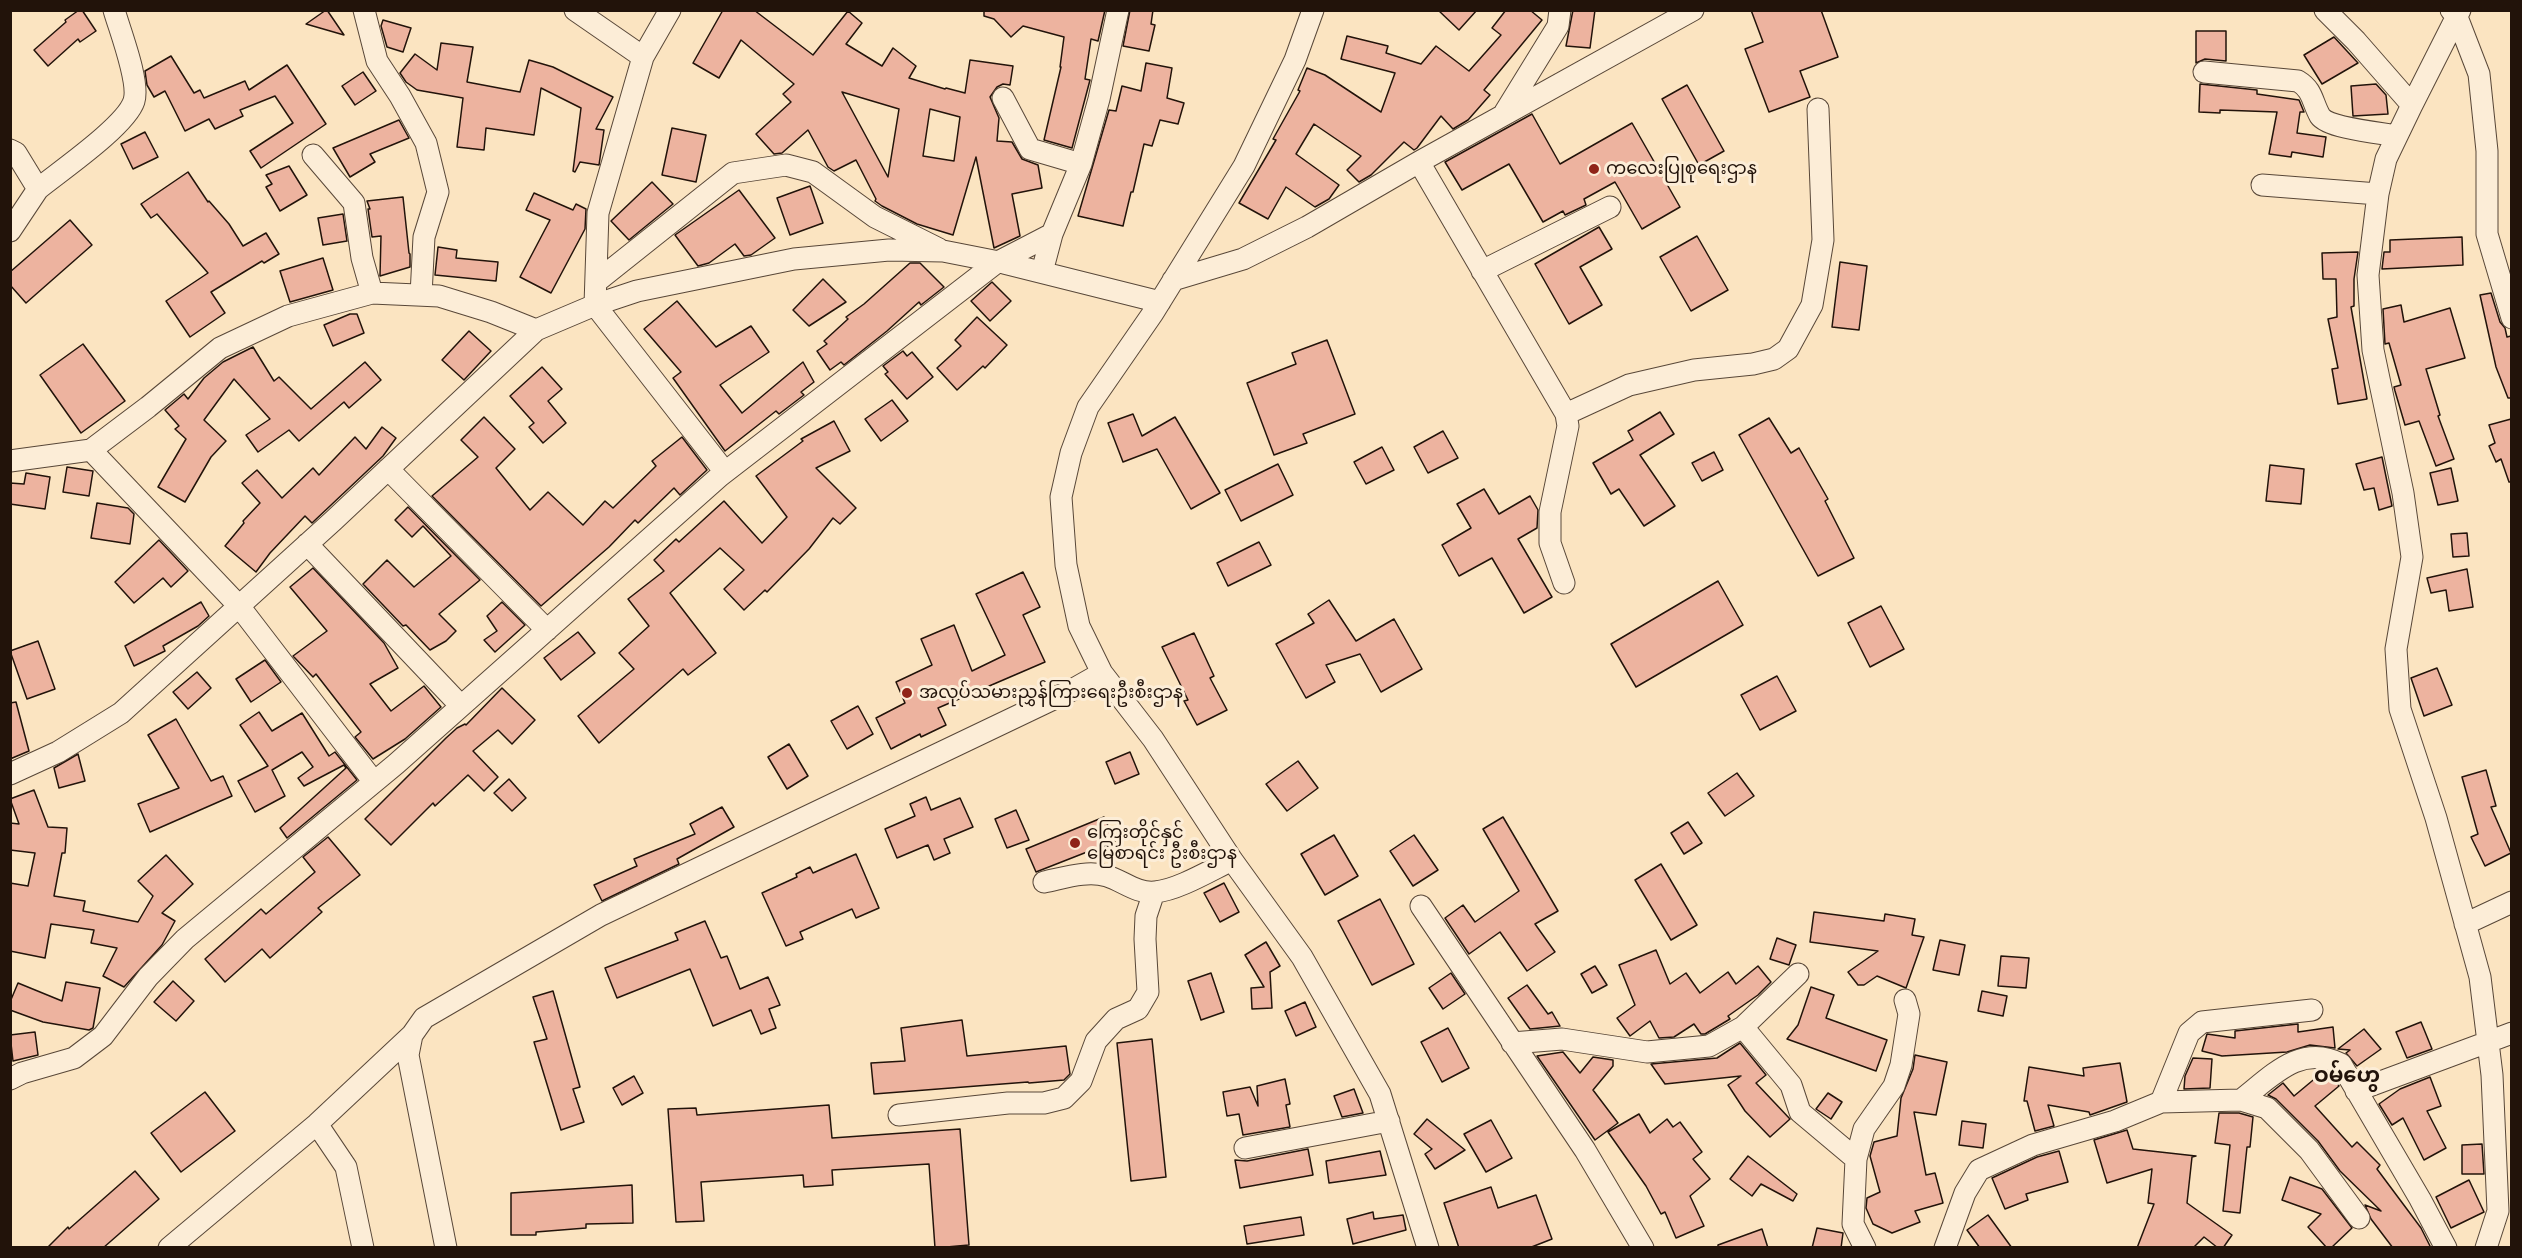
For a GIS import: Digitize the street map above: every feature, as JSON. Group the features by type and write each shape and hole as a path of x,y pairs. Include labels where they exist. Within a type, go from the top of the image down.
{"street":[{"path":"10,231 38,189 119,123 134,101 132,68 114,10"},
{"path":"364,10 377,61 426,143 438,192 424,237 421,295"},
{"path":"575,10 643,57"},
{"path":"670,10 643,57 598,213 595,305 725,472"},
{"path":"1042,272 1052,234 1081,164 1099,99 1118,10"},
{"path":"1313,10 1296,60 1244,166 1160,302 1088,407 1071,453 1061,497 1066,566 1079,626 1102,673 1153,739 1232,860 1302,957 1380,1094 1428,1248"},
{"path":"1503,115 1558,26 1560,10"},
{"path":"1173,280 1243,259 1307,227 1693,10"},
{"path":"2325,10 2356,41 2412,105"},
{"path":"2456,12 2386,159 2378,194 2368,275 2373,350 2403,494 2412,557 2396,649 2400,709 2436,818 2466,924 2480,977 2488,1041 2492,1075 2498,1211 2486,1248"},
{"path":"2456,12 2479,74 2487,151 2487,234 2511,318"},
{"path":"2204,72 2298,81 2308,87 2321,117 2330,124 2397,136"},
{"path":"1003,98 1030,149 1081,164"},
{"path":"1566,414 1629,385 1683,372 1774,359 1788,349 1812,304 1823,240 1818,109"},
{"path":"10,150 16,153 38,189"},
{"path":"313,155 354,203 362,258 372,294"},
{"path":"1419,162 1566,414 1568,426 1550,512 1550,543 1564,583"},
{"path":"596,282 733,173 786,165 813,172 875,216 943,251"},
{"path":"2262,185 2378,194"},
{"path":"1482,271 1610,207"},
{"path":"10,1079 22,1073 75,1058 103,1036 148,977 185,939 374,782 725,472 996,263 1052,234"},
{"path":"10,774 58,752 121,713 307,544 536,330 595,305 637,291 794,259 889,250 943,251 1042,272 1160,302"},
{"path":"10,461 91,450 220,348 288,316 372,294 439,296 491,312 536,330"},
{"path":"91,450 238,606 374,782"},
{"path":"388,469 547,630"},
{"path":"307,544 460,706"},
{"path":"169,1248 318,1124 412,1035 424,1018 600,915 1102,673"},
{"path":"1044,882 1091,873 1108,876 1131,888 1154,892 1174,887 1232,860"},
{"path":"899,1115 1008,1104 1044,1103 1064,1098 1081,1082 1096,1041 1116,1019 1138,1009 1148,992 1146,916 1154,892"},
{"path":"2466,924 2511,902"},
{"path":"1421,906 1585,1150 1643,1248"},
{"path":"1512,1043 1562,1039 1647,1052 1709,1046 1743,1027 1798,974"},
{"path":"1865,1248 1853,1224 1856,1159 1864,1129 1894,1086 1902,1065 1909,1014 1905,1000"},
{"path":"2161,1102 2190,1033 2202,1022 2312,1010"},
{"path":"1743,1027 1791,1085 1800,1112 1856,1159"},
{"path":"2355,1091 2511,1033"},
{"path":"412,1035 408,1055 446,1248"},
{"path":"2241,1100 2293,1060 2331,1058 2341,1064 2446,1248"},
{"path":"1952,1243 1965,1193 1979,1170 2033,1145 2115,1121 2161,1102 2241,1100 2267,1108 2309,1150 2359,1218"},
{"path":"1245,1148 1389,1121"},
{"path":"318,1124 346,1167 363,1248"}],"building":[{"path":"82,10 96,31 80,42 78,39 48,66 34,50 66,22 65,20"},
{"path":"327,10 344,35 306,24"},
{"path":"723,10 754,10 813,55 848,11 862,23 846,44 882,66 893,48 916,66 909,78 945,89 965,93 970,60 1013,66 1010,85 1003,84 997,87 990,97 999,118 997,141 1012,142 1022,159 1038,165 1042,188 1012,194 1020,236 994,248 976,157 953,235 917,224 875,201 856,160 834,171 828,167 808,130 782,153 774,154 756,134 791,102 783,94 794,84 741,40 719,78 693,63","holes":["842,92 899,109 888,177","930,109 960,117 954,161 923,156"]},
{"path":"984,10 1105,10 1098,41 1091,39 1085,79 1090,80 1072,148 1044,140 1061,67 1064,37 1023,26 1011,37 994,19 984,16"},
{"path":"1130,10 1153,10 1151,24 1155,25 1149,51 1123,46"},
{"path":"1438,10 1477,10 1459,30"},
{"path":"1506,10 1530,10 1542,20 1484,90 1490,95 1468,120 1453,129 1441,116 1417,148 1414,150 1404,142 1371,175 1359,182 1347,170 1361,156 1314,124 1296,154 1339,185 1329,199 1315,207 1286,187 1268,219 1239,203 1276,140 1273,139 1300,91 1298,90 1307,68 1325,75 1381,112 1395,73 1341,59 1347,36 1388,46 1386,53 1421,64 1436,46 1469,71 1501,35 1492,28"},
{"path":"1573,10 1595,10 1590,48 1566,46"},
{"path":"1751,10 1821,10 1838,57 1800,71 1810,97 1769,112 1745,49 1763,42"},
{"path":"383,20 411,28 403,52 387,47 381,26"},
{"path":"2196,31 2226,31 2226,61 2205,59 2196,63"},
{"path":"2334,37 2358,63 2322,84 2304,55"},
{"path":"441,43 473,47 467,82 520,92 529,60 553,67 613,97 596,129 604,130 599,165 580,162 575,172 573,171 581,108 541,88 534,135 486,128 484,150 457,147 463,98 417,90 406,82 400,73 415,54 437,70"},
{"path":"171,56 194,93 200,90 204,98 245,81 249,90 287,65 326,124 261,168 250,151 293,123 275,96 240,110 243,116 215,129 209,119 185,131 165,91 154,97 147,85 145,71"},
{"path":"1146,63 1172,68 1167,98 1184,103 1178,124 1160,120 1152,146 1144,144 1123,226 1078,216 1109,110 1116,111 1122,86 1141,91"},
{"path":"363,72 376,91 355,105 342,86"},
{"path":"2200,84 2257,90 2257,94 2299,100 2304,112 2300,112 2297,133 2326,137 2323,157 2292,152 2291,157 2269,154 2277,112 2220,110 2220,113 2199,112"},
{"path":"2376,84 2386,95 2388,114 2353,116 2351,86"},
{"path":"1687,85 1724,151 1699,165 1662,99"},
{"path":"1532,114 1560,164 1632,123 1680,207 1642,229 1615,182 1584,199 1586,205 1565,215 1563,211 1543,222 1509,164 1462,190 1445,162"},
{"path":"399,120 409,138 370,154 375,162 350,177 333,148"},
{"path":"672,128 706,135 696,182 662,175"},
{"path":"145,132 158,157 133,169 121,144"},
{"path":"289,166 307,195 280,211 266,187 272,184 266,175"},
{"path":"188,172 208,202 229,224 243,246 266,233 279,254 264,263 262,261 211,292 225,313 190,337 166,301 208,273 157,214 151,218 141,204"},
{"path":"652,182 673,204 629,240 611,221"},
{"path":"810,186 823,223 790,235 777,198"},
{"path":"739,190 775,238 751,255 744,256 735,244 709,263 698,266 675,235"},
{"path":"534,193 573,210 576,204 586,209 585,229 551,293 520,277 550,220 526,210"},
{"path":"403,197 410,267 380,276 381,236 372,237 368,209 370,209 367,201"},
{"path":"343,214 347,241 323,245 318,218"},
{"path":"70,220 92,245 26,303 10,285 10,272"},
{"path":"1599,227 1612,249 1580,267 1602,305 1569,324 1535,264"},
{"path":"1697,236 1728,290 1691,311 1660,257"},
{"path":"2462,237 2463,265 2382,269 2384,252 2390,252 2390,240"},
{"path":"438,247 457,250 456,258 498,262 496,281 435,275"},
{"path":"2358,252 2354,279 2354,306 2351,307 2367,399 2338,404 2332,369 2338,368 2328,319 2337,317 2336,279 2323,279 2322,253"},
{"path":"323,258 333,290 290,302 280,271"},
{"path":"1840,262 1867,266 1859,330 1832,327"},
{"path":"910,263 920,263 944,287 921,305 919,302 844,365 841,362 830,370 817,351 827,344 824,341 848,319 846,317"},
{"path":"823,279 846,302 809,326 793,310"},
{"path":"992,282 1011,301 990,321 971,301"},
{"path":"2491,293 2500,322 2505,328 2507,337 2511,336 2511,398 2508,398 2496,367 2480,295"},
{"path":"677,301 716,347 751,326 769,352 720,385 742,413 803,362 814,382 801,392 804,395 779,414 776,411 725,451 673,378 681,372 644,329"},
{"path":"2401,305 2404,322 2450,308 2465,358 2426,369 2440,415 2438,416 2454,459 2436,466 2419,421 2405,425 2394,387 2401,385 2389,343 2385,344 2383,309"},
{"path":"350,314 357,314 364,333 333,346 324,325"},
{"path":"977,317 1007,345 985,368 983,366 957,390 937,368 961,346 955,340"},
{"path":"469,331 491,351 464,380 442,360"},
{"path":"1327,340 1355,414 1303,434 1307,443 1274,455 1247,383 1296,364 1292,353"},
{"path":"83,344 125,401 81,433 40,375"},
{"path":"253,347 274,381 279,377 311,409 365,362 381,380 349,408 344,402 299,441 289,430 258,452 246,435 270,419 234,379 204,420 226,441 211,457 185,502 158,487 186,439 175,429 179,426 165,410 184,394 188,399 204,378 223,362"},
{"path":"903,351 907,356 912,352 933,377 907,399 885,374 888,372 883,366"},
{"path":"542,367 562,389 548,401 566,423 543,443 529,427 534,423 510,396"},
{"path":"892,400 908,421 881,441 865,419"},
{"path":"1660,412 1674,434 1640,455 1675,506 1644,526 1619,489 1611,494 1593,463 1633,440 1628,431"},
{"path":"1133,414 1142,436 1175,417 1220,493 1191,509 1157,449 1123,462 1108,423"},
{"path":"484,417 515,449 496,468 530,510 548,492 583,525 605,501 613,508 656,466 652,461 682,437 707,470 680,495 674,488 638,523 635,520 609,547 541,606 432,496 478,457 461,440"},
{"path":"1769,418 1791,453 1799,448 1828,499 1825,501 1854,558 1818,576 1739,435"},
{"path":"2511,419 2511,482 2509,482 2501,459 2496,462 2489,446 2495,443 2489,425"},
{"path":"834,421 850,451 816,468 856,508 840,524 833,518 809,549 767,592 765,590 744,610 724,589 744,570 720,548 670,593 716,653 688,675 683,669 599,743 578,716 634,669 619,653 649,626 628,599 664,571 654,560 676,539 679,542 724,501 762,543 787,517 756,476 803,441 801,439"},
{"path":"382,427 396,438 383,456 312,523 305,516 270,553 256,572 225,546 244,523 243,521 260,503 242,483 257,470 282,498 313,468 319,475 355,437 366,449"},
{"path":"1443,431 1458,458 1428,473 1414,447"},
{"path":"1382,447 1394,470 1366,484 1354,462"},
{"path":"1714,452 1723,470 1702,481 1692,463"},
{"path":"2382,457 2392,506 2379,510 2374,488 2364,490 2356,464"},
{"path":"1278,464 1293,495 1241,521 1225,490"},
{"path":"2270,465 2304,469 2301,504 2266,501"},
{"path":"67,467 93,471 89,496 63,492"},
{"path":"2451,468 2458,501 2438,505 2430,473"},
{"path":"26,473 50,477 45,509 10,504 10,483 24,484"},
{"path":"1484,489 1499,514 1530,496 1538,510 1537,528 1518,539 1552,597 1524,613 1492,558 1459,576 1442,545 1471,528 1457,504"},
{"path":"97,503 128,508 134,514 130,544 91,538"},
{"path":"408,507 480,580 439,614 456,631 446,641 430,650 406,625 403,626 363,584 387,560 414,587 451,556 423,526 412,537 395,520"},
{"path":"2467,533 2469,556 2453,557 2451,534"},
{"path":"159,540 188,571 171,587 163,578 134,603 115,582"},
{"path":"1259,542 1271,565 1228,586 1217,563"},
{"path":"313,568 384,643 398,668 370,684 391,711 424,686 441,707 405,739 373,759 355,737 361,732 316,674 313,677 293,656 327,631 290,587"},
{"path":"2467,569 2473,607 2449,611 2446,590 2431,593 2427,578"},
{"path":"1023,572 1040,607 1023,615 1045,662 938,708 946,725 921,737 920,734 891,749 876,718 905,703 896,682 932,665 921,639 954,625 972,671 1005,655 976,594"},
{"path":"1718,581 1743,625 1636,687 1611,644"},
{"path":"1329,600 1356,641 1394,619 1422,669 1381,692 1360,654 1326,665 1335,682 1306,698 1276,644 1314,623 1308,614"},
{"path":"201,602 209,616 198,626 163,646 165,651 134,666 125,646"},
{"path":"502,602 525,625 495,652 484,640 497,631 487,616"},
{"path":"1881,606 1904,649 1870,667 1848,623"},
{"path":"578,632 595,653 561,680 544,658"},
{"path":"1194,633 1214,676 1210,678 1227,710 1197,725 1184,701 1188,700 1162,647"},
{"path":"38,641 55,689 27,699 10,651"},
{"path":"265,660 281,682 251,702 236,679"},
{"path":"2437,668 2452,705 2424,716 2411,678"},
{"path":"197,672 211,688 188,709 173,692"},
{"path":"1777,676 1796,711 1760,730 1741,695"},
{"path":"502,688 535,720 512,744 498,730 473,751 498,777 484,791 468,775 435,806 433,803 391,845 365,819 446,738 457,728 466,725"},
{"path":"16,702 29,751 10,759 10,703"},
{"path":"858,706 873,734 847,749 831,721"},
{"path":"259,712 272,731 302,713 329,756 335,752 357,780 287,838 280,828 346,768 344,765 304,786 298,778 313,767 302,752 272,770 285,796 255,812 238,781 268,766 240,725"},
{"path":"176,719 211,781 223,776 232,796 150,832 138,804 179,788 148,735"},
{"path":"789,744 808,776 787,789 768,757"},
{"path":"1130,752 1139,774 1115,784 1106,762"},
{"path":"78,754 85,781 59,788 54,768"},
{"path":"1298,761 1318,788 1287,811 1266,784"},
{"path":"2486,770 2496,806 2491,807 2511,853 2485,866 2471,837 2478,834 2462,777"},
{"path":"1737,773 1754,796 1725,816 1708,793"},
{"path":"509,779 526,798 512,811 494,793"},
{"path":"34,790 48,827 67,828 65,853 62,853 54,896 85,901 83,911 138,922 153,896 138,881 166,855 193,884 162,913 175,921 162,945 124,987 103,976 117,948 91,943 94,930 51,924 45,958 10,951 10,883 28,886 35,853 10,850 10,823 19,824 10,799"},
{"path":"926,797 931,810 960,798 973,827 944,839 950,853 934,860 928,845 897,858 885,829 915,816 910,804"},
{"path":"722,807 734,827 677,859 679,864 602,901 594,885 637,866 634,859 695,834 690,824"},
{"path":"1016,810 1029,840 1007,848 995,819"},
{"path":"1104,817 1115,841 1036,872 1026,849"},
{"path":"1503,817 1558,911 1535,924 1555,952 1527,971 1500,932 1469,954 1445,918 1463,905 1475,922 1519,891 1483,829"},
{"path":"1688,822 1702,843 1684,854 1671,833"},
{"path":"1334,835 1358,876 1325,895 1301,854"},
{"path":"1414,835 1438,870 1413,886 1390,851"},
{"path":"328,837 360,875 318,908 322,912 270,958 262,949 225,982 205,959 261,909 266,914 315,872 303,857"},
{"path":"856,854 879,908 856,918 852,909 800,932 803,939 786,946 762,893 797,877 796,874 810,867 813,873"},
{"path":"1661,864 1697,925 1671,940 1635,880"},
{"path":"1224,883 1239,912 1220,922 1204,893"},
{"path":"1380,899 1414,964 1372,985 1338,921"},
{"path":"1814,912 1884,921 1885,914 1915,919 1912,935 1924,937 1906,988 1877,976 1864,985 1858,985 1848,972 1878,951 1810,942"},
{"path":"705,921 721,958 727,956 740,989 768,977 780,1005 769,1009 776,1028 761,1034 751,1010 713,1026 690,969 617,998 605,968 678,940 675,933"},
{"path":"1777,938 1796,945 1789,965 1770,959"},
{"path":"1940,940 1965,945 1959,975 1933,970"},
{"path":"1266,942 1280,966 1270,972 1272,1008 1252,1009 1251,988 1264,987 1245,955"},
{"path":"1656,950 1670,984 1686,973 1700,993 1728,972 1736,984 1758,966 1771,982 1758,995 1728,1016 1730,1019 1705,1034 1701,1034 1694,1024 1674,1037 1659,1038 1650,1021 1630,1036 1617,1018 1635,1005 1619,965"},
{"path":"2001,956 2029,958 2026,988 1998,986"},
{"path":"1595,966 1607,985 1592,993 1581,974"},
{"path":"1211,973 1224,1012 1201,1020 1188,981"},
{"path":"1451,973 1465,994 1443,1009 1429,988"},
{"path":"173,981 194,1001 176,1021 154,1002"},
{"path":"66,982 100,988 93,1028 89,1030 43,1022 10,1010 10,1002 18,983 62,1001"},
{"path":"1527,985 1548,1014 1552,1012 1560,1026 1530,1029 1508,998"},
{"path":"1811,987 1834,995 1826,1018 1887,1040 1876,1071 1787,1039 1798,1025"},
{"path":"553,991 580,1087 573,1089 584,1122 561,1130 534,1042 547,1039 533,997"},
{"path":"1982,991 2007,996 2003,1016 1978,1011"},
{"path":"1305,1002 1316,1027 1296,1036 1285,1011"},
{"path":"962,1020 967,1056 1066,1046 1070,1074 1064,1080 874,1094 871,1063 905,1061 901,1028"},
{"path":"2421,1022 2432,1049 2407,1058 2396,1032"},
{"path":"2298,1024 2298,1032 2333,1027 2335,1048 2310,1045 2287,1052 2222,1056 2202,1051 2207,1034 2235,1038 2235,1031"},
{"path":"1448,1028 1469,1068 1442,1082 1421,1042"},
{"path":"2364,1029 2381,1049 2357,1066 2346,1053 2350,1050 2338,1049"},
{"path":"35,1032 38,1055 13,1061 10,1035"},
{"path":"1152,1039 1166,1177 1131,1181 1117,1043"},
{"path":"1740,1043 1766,1075 1756,1083 1790,1119 1770,1137 1745,1111 1728,1085 1741,1076 1665,1084 1651,1064 1717,1058"},
{"path":"1563,1052 1580,1073 1593,1057 1613,1060 1613,1066 1593,1090 1618,1123 1595,1140 1537,1056"},
{"path":"1915,1055 1947,1062 1936,1115 1914,1112 1926,1175 1935,1173 1943,1203 1915,1211 1920,1222 1892,1233 1873,1224 1866,1208 1867,1198 1880,1192 1870,1156 1874,1142 1897,1136 1901,1098 1913,1069"},
{"path":"2193,1058 2212,1059 2210,1088 2184,1089 2185,1076"},
{"path":"2120,1063 2127,1102 2090,1115 2089,1112 2048,1105 2054,1126 2035,1131 2027,1101 2024,1101 2029,1067 2084,1076 2083,1068"},
{"path":"2324,1071 2332,1074 2339,1086 2315,1106 2352,1147 2357,1142 2380,1165 2377,1169 2421,1228 2431,1248 2393,1248 2371,1219 2365,1205 2381,1211 2340,1171 2318,1141 2276,1099 2268,1095 2283,1083 2294,1096"},
{"path":"634,1076 643,1093 622,1105 613,1088"},
{"path":"2430,1077 2441,1106 2427,1111 2446,1148 2424,1160 2403,1118 2392,1125 2379,1104 2400,1089"},
{"path":"1285,1079 1290,1104 1286,1105 1290,1127 1243,1135 1239,1114 1227,1116 1223,1092 1250,1087 1258,1106 1257,1086"},
{"path":"1354,1089 1363,1113 1342,1117 1334,1096"},
{"path":"205,1092 235,1131 181,1172 151,1133"},
{"path":"1828,1093 1842,1102 1831,1119 1816,1109"},
{"path":"829,1105 832,1138 960,1129 969,1245 935,1248 929,1164 832,1170 833,1185 804,1187 803,1175 701,1182 704,1221 676,1222 668,1109 696,1108 697,1115"},
{"path":"2219,1113 2239,1113 2253,1117 2250,1147 2247,1147 2240,1213 2223,1211 2230,1145 2215,1143"},
{"path":"1639,1114 1650,1133 1667,1119 1673,1127 1680,1122 1702,1152 1693,1159 1710,1179 1690,1196 1704,1226 1676,1238 1665,1212 1661,1214 1646,1186 1608,1132"},
{"path":"1427,1119 1465,1150 1435,1169 1425,1154 1432,1149 1414,1134"},
{"path":"1491,1120 1512,1158 1486,1172 1464,1134"},
{"path":"1962,1121 1986,1124 1983,1148 1959,1145"},
{"path":"2127,1130 2133,1149 2196,1156 2192,1157 2187,1203 2232,1235 2223,1248 2218,1248 2204,1237 2193,1248 2137,1248 2154,1204 2148,1203 2152,1169 2107,1183 2094,1140"},
{"path":"2482,1144 2484,1174 2462,1174 2462,1145"},
{"path":"1308,1149 1313,1175 1240,1188 1235,1160 1247,1161"},
{"path":"1380,1151 1386,1175 1329,1183 1326,1161"},
{"path":"2059,1151 2068,1182 2026,1194 2028,1200 2005,1209 1992,1178 2037,1157"},
{"path":"1748,1156 1797,1194 1793,1201 1761,1184 1752,1196 1730,1179"},
{"path":"135,1171 159,1199 103,1248 47,1248 68,1227 69,1229"},
{"path":"2290,1177 2322,1189 2352,1228 2331,1248 2327,1248 2308,1227 2321,1214 2282,1200"},
{"path":"2469,1180 2484,1212 2451,1228 2436,1197"},
{"path":"632,1185 633,1223 586,1224 586,1228 536,1232 536,1235 511,1235 511,1193"},
{"path":"1491,1187 1498,1208 1536,1195 1552,1239 1529,1248 1459,1248 1444,1203"},
{"path":"1373,1212 1374,1219 1403,1215 1406,1230 1353,1244 1347,1219"},
{"path":"1988,1215 2012,1248 1980,1248 1967,1230"},
{"path":"1301,1217 1304,1235 1247,1244 1244,1226"},
{"path":"1817,1228 1843,1233 1841,1248 1812,1248"},
{"path":"1762,1229 1768,1248 1718,1248 1718,1245"}],"place":[{"name":"ကလေးပြုစုရေးဌာန","path":"1594,169"},
{"name":"အလုပ်သမားညွှန်ကြားရေးဦးစီးဌာန","path":"907,693"},
{"name":"ကြေးတိုင်နှင့် မြေစာရင်း ဦးစီးဌာန","path":"1075,843"}],"district":[{"name":"ဝမ်ဟွေ","path":"2347,1076"}]}
